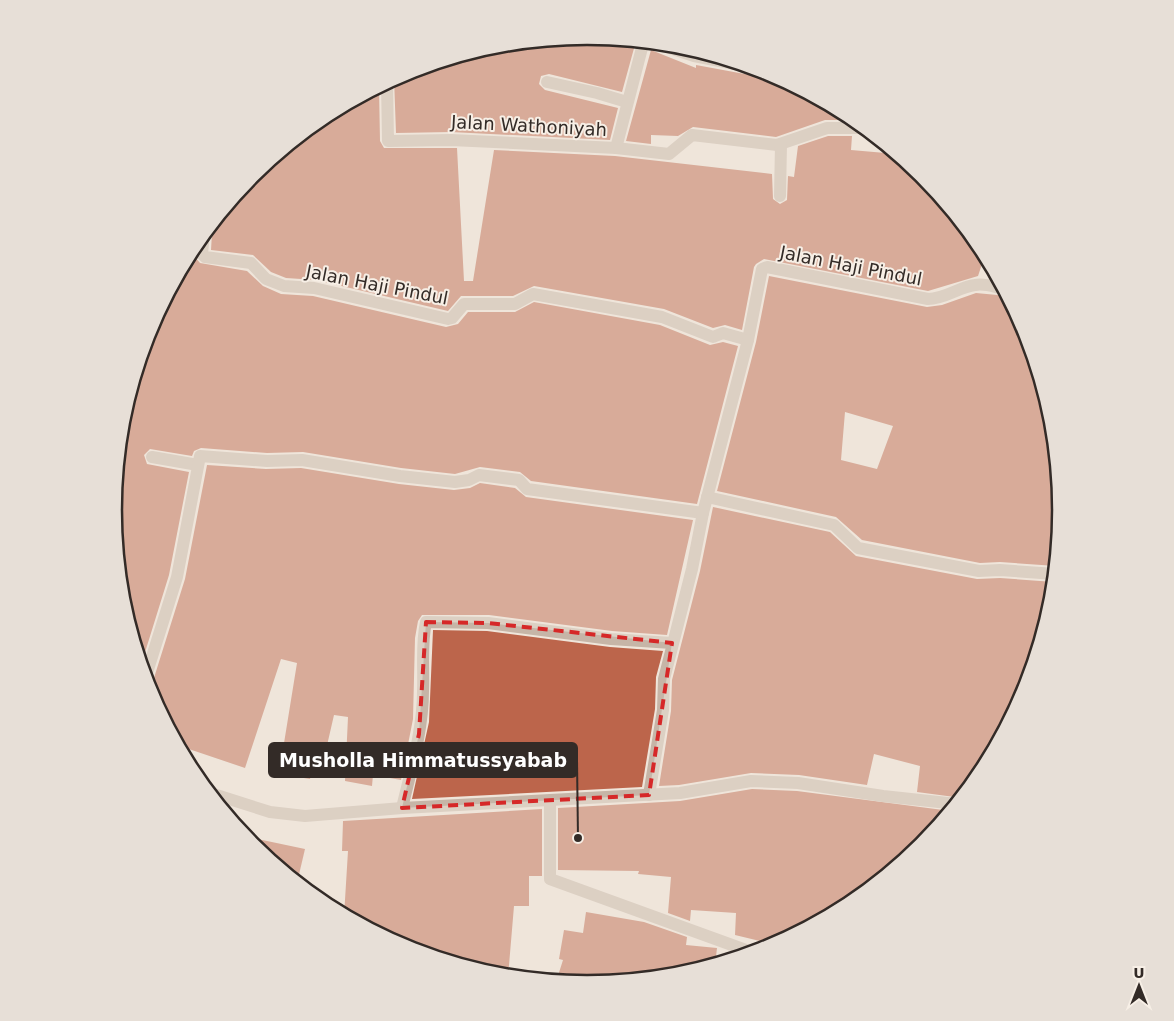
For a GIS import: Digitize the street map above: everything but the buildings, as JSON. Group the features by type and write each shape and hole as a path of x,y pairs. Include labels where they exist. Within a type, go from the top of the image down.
{"street":[{"name":"Jalan Wathoniyah","path":"387,90 388,141 451,140 616,148 642,48"},
{"path":"547,82 627,102"},
{"path":"616,148 669,154 692,135 781,144 827,128 853,128"},
{"path":"780,196 781,144"},
{"name":"Jalan Haji Pindul","path":"203,248 202,256 251,263 261,276 281,285 314,288 448,319 452,318 464,304 515,304 533,294 639,312 670,319 713,337 723,333 748,340 762,269 767,267 928,299 936,299 974,285 985,284 994,286"},
{"path":"649,795 663,710 664,679 692,569 703,513 748,340"},
{"path":"149,667 177,577 200,456 267,462 302,460 400,476 455,482 485,475 519,480 525,487 530,489 703,513"},
{"path":"152,457 198,465"},
{"path":"707,497 834,525 858,548 980,571 1000,570 1049,574"},
{"path":"402,808 419,734 426,622 488,623 611,639 672,643"},
{"path":"219,796 270,812 287,816 305,816 402,808 550,802 680,793 751,781 776,781 948,803"},
{"path":"550,802 550,879 743,949"}],"highlighted area":[{"path":"426,622 488,623 672,643 649,795 402,808 419,734"}],"place":[{"name":"Musholla Himmatussyabab","path":"578,838"}]}
